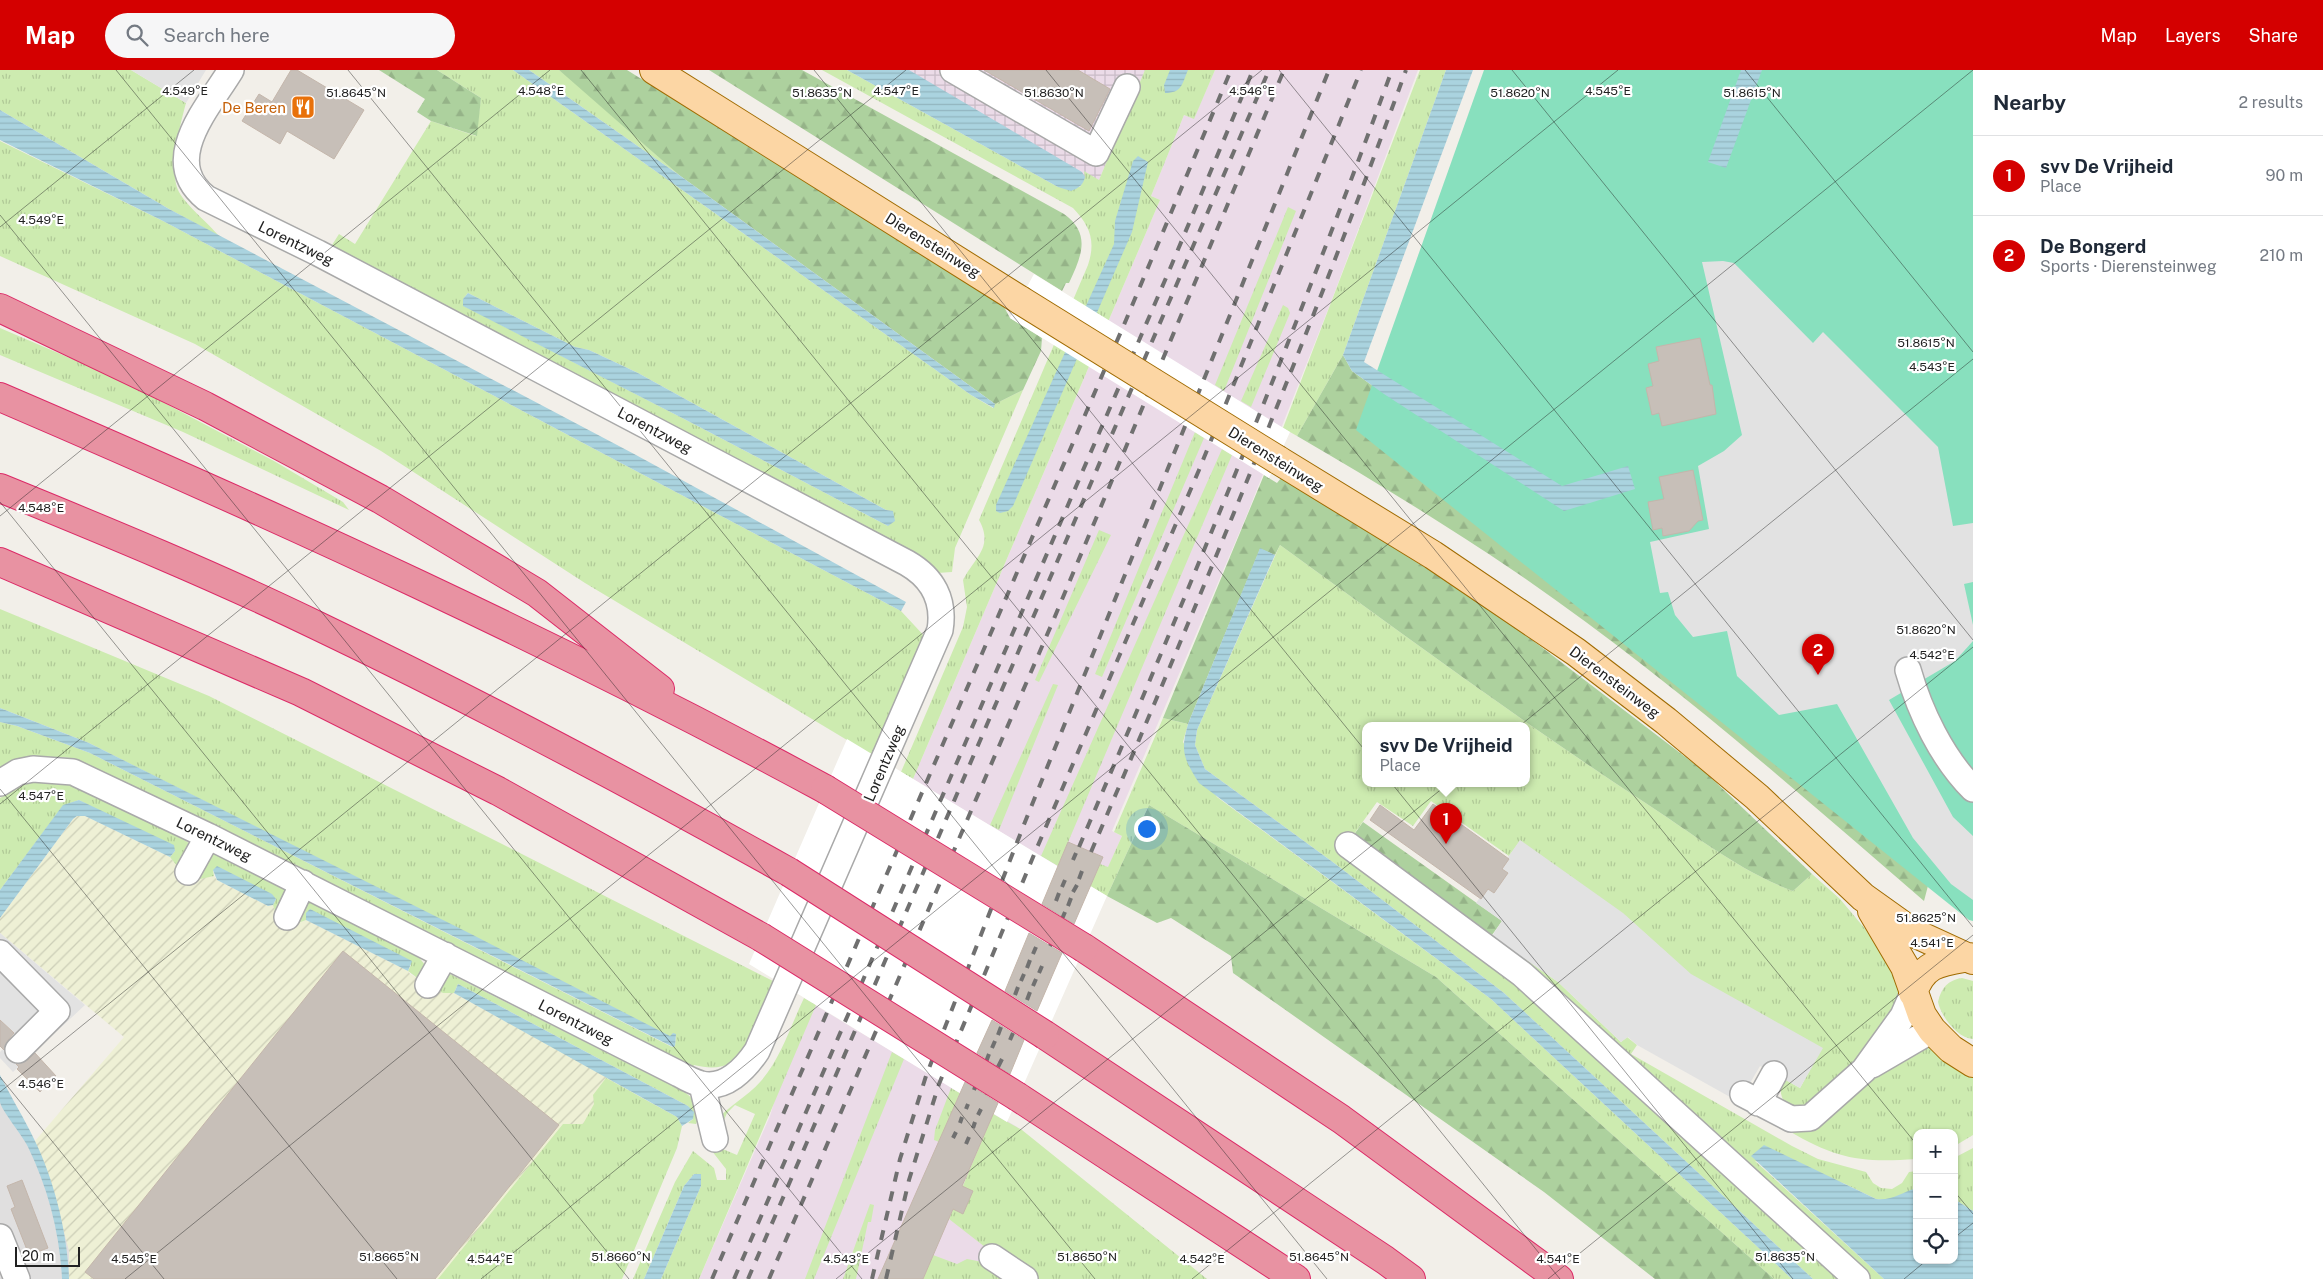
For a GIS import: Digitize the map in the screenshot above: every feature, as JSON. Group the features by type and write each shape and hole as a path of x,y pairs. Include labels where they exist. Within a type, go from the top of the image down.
{"highway":[{"path":"0,308 205,406 380,499 537,593 704,724"},
{"path":"0,397 188,478 351,552 704,724 825,788 1084,948 1341,1119 1559,1279"},
{"path":"0,488 126,539 319,626 625,781 789,872 1045,1035 1411,1279"},
{"path":"0,562 301,692 498,791 761,937 1018,1097 1296,1279"},
{"path":"0,578 131,618"}],"main road":[{"name":"Dierensteinweg","path":"654,70 1433,556 1576,652 1666,721 1757,797 1863,897 1912,932 1971,959"},
{"name":"Dierensteinweg","path":"1863,897 1899,956 1913,993 1932,1030 1951,1049 1971,1061"},
{"path":"1913,993 1918,978 1929,968 1942,962 1971,959"}],"street":[{"name":"Lorentzweg","path":"0,783 18,772 33,769 73,772 303,883 702,1084 716,1084 733,1078 747,1066 757,1052 938,636 942,619 939,596 927,578 907,563 318,253 206,198 192,185 189,177 186,166 188,143 231,70"},
{"path":"953,70 1096,153 1127,87"},
{"path":"1908,670 1915,693 1944,752 1958,774 1973,789"},
{"path":"188,872 208,836"},
{"path":"1348,845 1522,974 1857,1279"},
{"path":"287,917 303,883"},
{"path":"0,953 57,1011 18,1050"},
{"path":"428,985 445,954"},
{"path":"1864,1070 1903,1016 1913,993"},
{"path":"1774,1074 1751,1098 1791,1119 1810,1118 1864,1070 1932,1030"},
{"path":"702,1084 716,1140"},
{"path":"0,1237 17,1279"},
{"path":"992,1257 1025,1279"}],"shaded area":[{"path":"131,70 206,70 186,103"},
{"path":"870,70 1145,70 1099,180 1075,178"},
{"path":"1215,70 1418,70 1331,302 1246,517 1112,831 1122,836 1108,868 1090,886 913,779 1160,200 1151,196 1184,115 1194,118"},
{"path":"1723,261 1734,263 1813,343 1823,332 1938,447 1953,526 1973,523 1973,582 1964,584 1973,625 1973,641 1955,661 1889,700 1953,817 1973,836 1973,900 1951,884 1913,838 1837,704 1779,715 1737,676 1727,631 1693,637 1675,615 1668,592 1660,593 1650,542 1709,529 1698,466 1724,451 1742,435 1702,262"},
{"path":"1520,840 1623,913 1691,974 1823,1048 1800,1088 1760,1066 1739,1102 1637,1045 1628,1037 1621,1042 1558,982 1492,936 1502,921 1476,903"},
{"path":"0,933 85,1005 13,1072 0,1058 0,1052 16,1035 0,1020"},
{"path":"805,999 1022,1130 998,1253 979,1279 699,1279 770,1116"},
{"path":"0,1090 35,1151 77,1157 68,1279 0,1279"}],"green space":[{"path":"0,70 131,70 186,103 176,148 176,183 179,192 187,203 219,236 169,209 0,110"},
{"path":"379,70 437,70 481,98 477,136 431,121 417,112 425,99"},
{"path":"437,70 513,70 971,395 993,408 995,404 1023,390 955,548 952,572 937,573 334,250 332,245 339,234 355,244 431,121 476,136 481,98","holes":["468,293 575,347 589,350 638,373 886,510 892,511 888,526 464,306 463,299"]},
{"path":"529,70 559,70 679,175"},
{"path":"559,70 627,70 1003,305 1010,318 1042,338 1041,351 1023,390 995,404 679,175"},
{"path":"709,70 802,70 1064,214 1073,222 1078,230 1082,246 1069,283 1066,283 1062,291"},
{"path":"822,70 847,70 1058,187 1080,187 1085,177 1084,171 1099,180 1145,70 1215,70 1194,119 1184,115 1151,196 1160,200 913,779 901,772 963,627 967,607 963,580 984,545 985,538 979,520 1088,265 1091,241 1084,221 1073,208"},
{"path":"1420,70 1446,70 1343,355 1297,436 1283,428"},
{"path":"1484,70 1973,70 1973,921 1969,920 1356,430"},
{"path":"0,141 163,221 901,611 927,639 877,758 585,583 381,451 195,344 0,256"},
{"path":"1288,207 1296,211 1224,391 1215,385"},
{"path":"1283,305 1288,308 1290,313 1251,407 1241,401"},
{"path":"0,328 121,380 274,461 343,502 349,510 183,432 0,355"},
{"path":"1343,355 1352,371 1384,394 1934,863 1924,901 1724,730 1621,648 1514,571 1434,519 1297,436"},
{"path":"1195,432 1204,438 1102,677 1095,674"},
{"path":"1222,449 1232,455 1058,866 1041,856"},
{"path":"1264,475 1277,483 1281,478 1489,607 1705,772 1812,874 1793,891 1773,883 1716,851 1530,724 1530,722 1526,722 1506,708 1280,545 1275,555 1260,549 1188,724 1163,718"},
{"path":"1099,530 1111,535 1039,682 1035,680"},
{"path":"1280,545 1526,722 1362,722 1362,787 1530,787 1530,724 1716,851 1754,873 1793,891 1812,874 1840,899 1866,930 1898,982 1900,999 1869,1050 1803,1109 1785,1104 1781,1094 1781,1086 1784,1079 1800,1088 1813,1064 1691,975 1628,918 1520,841 1509,856 1431,801 1413,826 1377,802 1344,848 1543,1001 1847,1279 1813,1279 1504,993 1334,863 1205,769 1195,745 1197,730"},
{"path":"0,609 209,696 775,982 758,1030 741,1056 729,1064 713,1067 694,1065 692,1068 70,758 50,757 34,759 0,772 0,722 17,726 90,753 672,1047 675,1046 676,1035 673,1033 671,1037 89,743 0,708"},
{"path":"1053,684 1058,685 999,830 990,825"},
{"path":"1163,718 1188,724 1183,742 1217,797 1491,999 1792,1279 1774,1279 1436,977 1149,805 1107,896 1090,886 1100,864 1108,867 1122,836 1114,832"},
{"path":"47,781 77,785 186,841 190,844 184,863 177,866 170,857 175,851 79,800 63,806 0,890 0,798 27,783"},
{"path":"1149,805 1436,977 1774,1279 1655,1279 1544,1192 1233,973 1231,956 1171,918 1157,923 1107,896"},
{"path":"77,816 85,816 170,857 177,866 200,878 214,876 217,880 268,906 273,905 275,911 298,923 306,920 408,971 443,993 454,993 635,1093 474,1279 69,1279 69,1251 53,1191 35,1141 124,1037 0,933 0,918"},
{"path":"1363,822 1502,921 1492,935 1494,937 1490,942 1353,836"},
{"path":"214,853 285,889 287,894 281,914 275,911 273,905 276,899 213,870 214,876 200,879 194,875 209,854"},
{"path":"308,901 418,956 425,965 420,980 408,971 411,965 306,913 306,920 298,923 293,920 304,902"},
{"path":"1500,941 1558,982 1621,1042 1627,1037 1637,1045 1631,1054 1792,1146 1818,1159 1866,1172 1873,1183 1881,1188 1892,1189 1902,1183 1909,1172 1913,1172 1913,1190 1886,1200 1876,1199 1843,1183 1755,1161 1884,1279 1867,1279 1496,947"},
{"path":"446,972 683,1091 691,1097 698,1110 696,1124 688,1123 693,1119 688,1106 458,984 454,993 443,993 435,989"},
{"path":"1962,978 1973,981 1973,1039 1967,1038 1956,1031 1942,1014 1938,1002 1946,985"},
{"path":"804,998 816,1005 699,1279 661,1279 701,1186 694,1174 684,1186 644,1279 633,1279 675,1182 693,1151 714,1168 717,1180 726,1180 726,1169 708,1146 713,1145 737,1155 755,1114 735,1105 727,1113 718,1134 715,1122 756,1087 768,1072 780,1052"},
{"path":"1911,1045 1931,1046 1973,1071 1973,1135 1958,1144 1958,1129 1913,1129 1913,1159 1864,1159 1850,1157 1821,1148 1789,1131 1812,1128"},
{"path":"892,1052 904,1059 814,1279 805,1279"},
{"path":"606,1078 677,1117 682,1126 677,1148 622,1279 438,1279 563,1124 583,1124 594,1104 593,1095"},
{"path":"951,1088 960,1093 939,1142 934,1140 935,1130"},
{"path":"993,1114 1022,1130 1207,1279 1038,1279 985,1247 949,1219"},
{"path":"1973,1148 1973,1211 1958,1202 1958,1156"},
{"path":"870,1204 874,1205 871,1222 868,1222 856,1279 843,1279"},
{"path":"933,1255 957,1264 967,1259 988,1263 1012,1279 923,1279"}],"water":[{"path":"513,70 529,70 679,175 995,404 994,408 971,395"},
{"path":"847,70 909,70 1082,172 1085,177 1083,182 1071,191 1058,187"},
{"path":"1170,70 1188,70 1181,87 1171,93 1165,93 1164,85"},
{"path":"1446,70 1473,70 1364,362 1562,486 1628,466 1635,489 1564,511 1384,394 1352,371 1343,355"},
{"path":"1741,70 1762,70 1726,168 1708,162"},
{"path":"0,110 169,209 636,455 906,602 901,611 163,221 0,140"},
{"path":"1138,156 1148,162 1132,232 1013,506 1008,511 1000,513 996,511 996,505 1114,244 1115,221 1133,161"},
{"path":"468,293 575,347 589,350 638,373 886,510 893,511 895,521 888,526 463,306 463,299"},
{"path":"1260,548 1275,555 1197,730 1195,745 1205,769 1334,863 1504,993 1813,1279 1792,1279 1491,999 1199,783 1185,755 1184,742 1188,724"},
{"path":"0,708 89,743 670,1036 673,1033 676,1034 675,1046 673,1047 90,753 17,726 0,722"},
{"path":"79,800 174,845 175,851 170,857 85,816 77,816 0,918 0,890 63,805"},
{"path":"217,866 272,894 276,899 273,905 268,906 217,880 213,870"},
{"path":"310,909 412,961 408,971 306,920 306,913"},
{"path":"458,984 688,1106 694,1112 693,1119 682,1126 677,1117 454,993"},
{"path":"0,1075 30,1131 54,1189 66,1244 69,1279 62,1279 56,1228 47,1195 35,1163 22,1136 1,1106"},
{"path":"1764,1145 1876,1199 1892,1197 1913,1189 1913,1264 1958,1264 1958,1202 1973,1211 1973,1279 1884,1279 1751,1156"},
{"path":"694,1174 701,1174 701,1186 661,1279 644,1279 684,1186"}],"pier":[{"path":"1034,274 1290,432 1269,478 1010,318"},
{"path":"847,739 1107,896 1007,1122 749,964"}],"building":[{"path":"291,70 297,70 364,110 334,159 287,131 280,144 242,121 259,94 272,102"},
{"path":"984,70 1078,70 1110,89 1089,131"},
{"path":"1700,338 1710,385 1712,385 1716,414 1662,426 1659,413 1652,415 1646,388 1653,386 1648,364 1659,361 1656,347"},
{"path":"1693,470 1703,520 1698,521 1689,531 1663,536 1662,528 1653,530 1648,502 1664,499 1659,477"},
{"path":"1433,804 1509,859 1502,869 1508,873 1494,893 1488,889 1481,899 1370,820 1380,805 1414,830"},
{"path":"1068,842 1103,857 1074,924 1042,904"},
{"path":"1029,933 1062,953 1037,1011 1005,991"},
{"path":"343,951 559,1125 435,1279 94,1279 85,1272"},
{"path":"0,1020 14,1033 8,1040 4,1050 0,1046"},
{"path":"992,1020 1024,1040 1010,1074 977,1053"},
{"path":"35,1053 56,1076 40,1092 17,1069 19,1067 16,1064 28,1060"},
{"path":"965,1082 998,1103 962,1186 973,1191 963,1214 953,1209 923,1279 878,1279"},
{"path":"22,1180 48,1248 29,1255 11,1209 15,1207 7,1186"}],"railway":[{"path":"712,1279 1126,320 1231,70"},
{"path":"734,1279 1172,264 1253,70"},
{"path":"748,1279 1269,70"},
{"path":"769,1279 1053,621 1284,70"},
{"path":"872,1279 900,1159 926,1076 1023,827 1329,70"},
{"path":"886,1279 909,1180 939,1084 1036,850 1199,470 1361,70"},
{"path":"1079,847 1241,460 1356,168 1392,70"},
{"path":"1091,852 1174,658 1254,463 1332,267 1406,70"},
{"path":"1073,860 1076,853"},
{"path":"1079,879 1082,871"},
{"path":"1062,887 1065,880"},
{"path":"1073,892 1077,885"},
{"path":"1056,901 1059,893"},
{"path":"1068,906 1071,898"},
{"path":"1062,919 1065,912"},
{"path":"1044,928 1047,920"},
{"path":"1050,946 1054,939"},
{"path":"1033,954 1036,947"},
{"path":"1027,968 1030,960"},
{"path":"1039,973 1042,966"},
{"path":"1021,981 1024,974"},
{"path":"1033,986 1036,979"},
{"path":"1015,995 1018,987"},
{"path":"1027,1000 1030,992"},
{"path":"1009,1008 1013,1001"},
{"path":"1016,1027 1019,1019"},
{"path":"998,1035 1001,1027"},
{"path":"1010,1040 1013,1033"},
{"path":"992,1048 995,1041"},
{"path":"986,1062 989,1054"},
{"path":"998,1067 1002,1059"},
{"path":"980,1075 984,1068"},
{"path":"993,1080 996,1073"},
{"path":"974,1090 977,1082"},
{"path":"987,1095 989,1088"},
{"path":"966,1109 968,1104"},
{"path":"978,1115 981,1109"},
{"path":"960,1123 962,1117"},
{"path":"973,1128 975,1122"},
{"path":"953,1138 956,1132"},
{"path":"966,1144 969,1137"}],"place":[{"name":"De Beren","path":"303,107"},
{"name":"De Bongerd","path":"1818,675"},
{"name":"svv De Vrijheid","path":"1446,844"}]}
